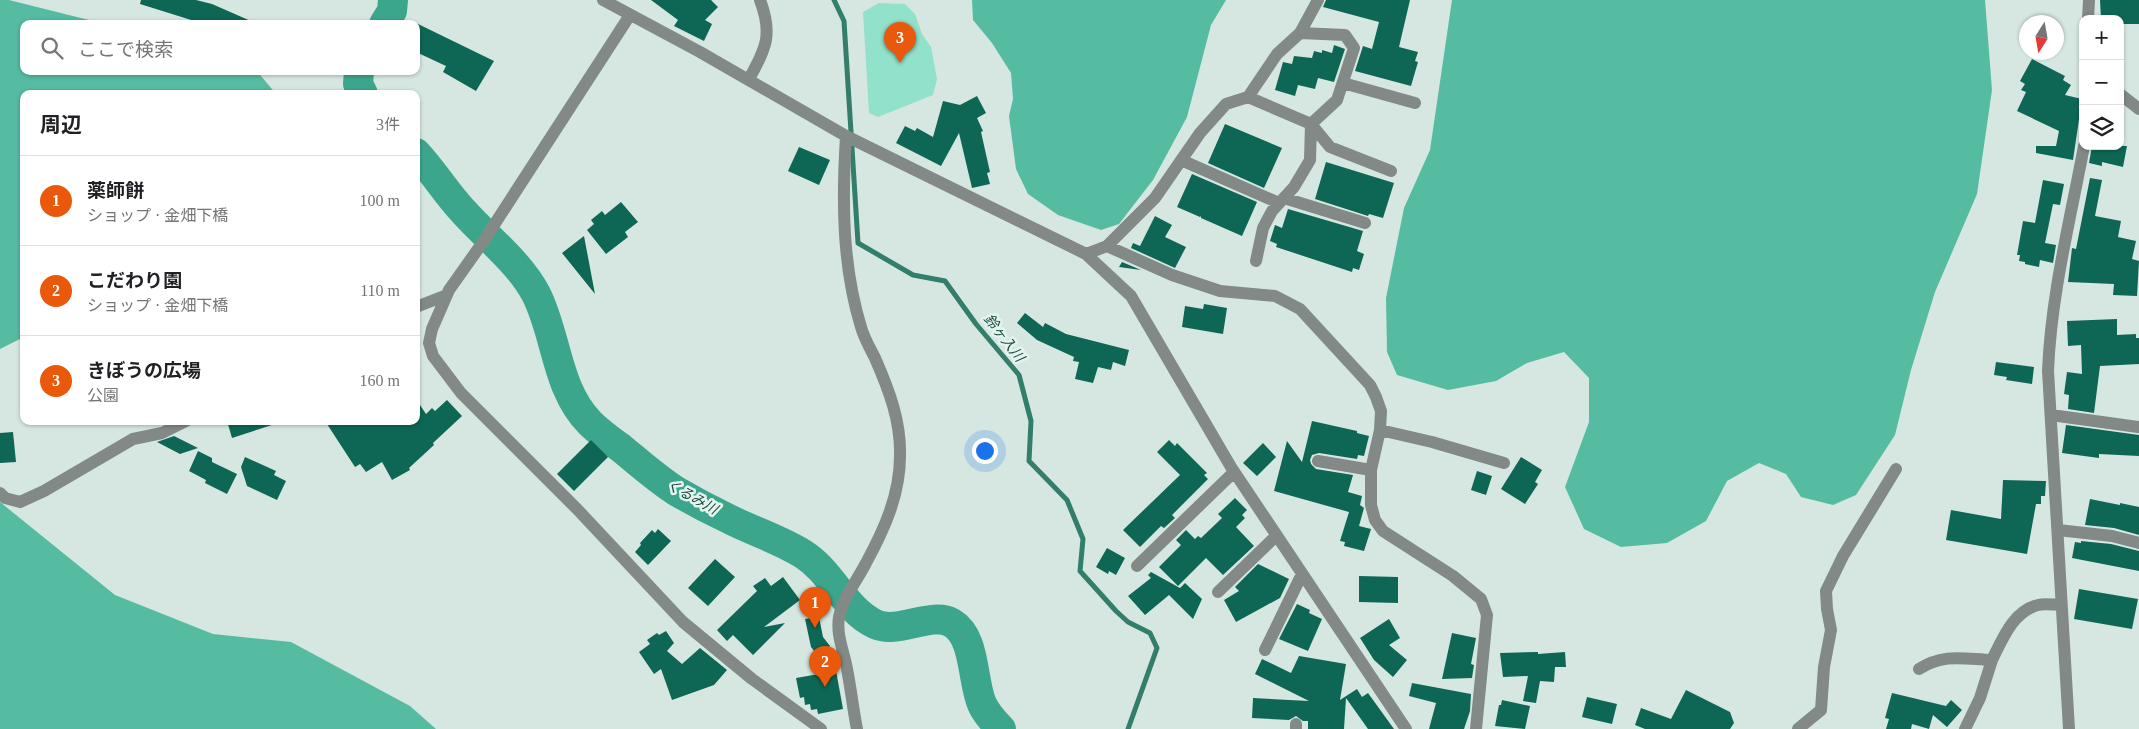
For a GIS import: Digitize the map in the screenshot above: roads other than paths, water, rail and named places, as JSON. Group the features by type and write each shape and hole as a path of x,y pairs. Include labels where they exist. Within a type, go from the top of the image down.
{"street":[{"path":"603,0 749,79 846,136 1086,254 1132,296 1234,472 1406,729"},
{"path":"749,79 762,57 767,43 767,23 760,0"},
{"path":"1086,254 1107,246 1155,198 1200,133 1226,104 1248,97 1277,54 1300,33 1318,0"},
{"path":"2088,0 2088,15"},
{"path":"630,15 483,242 446,295 432,329 430,343 434,356 461,393 577,509 683,622 752,679 821,729"},
{"path":"1256,261 1263,228 1272,211 1294,187 1310,160 1311,124 1337,100 1354,48 1345,35 1300,33"},
{"path":"1343,83 1414,103"},
{"path":"1248,97 1311,124 1330,147 1391,171"},
{"path":"2124,97 2139,109"},
{"path":"846,136 843,175 844,237 851,282 861,328 894,406 899,433 900,457 898,484 889,515 866,564 848,594 839,617 839,637 857,729"},
{"path":"2069,729 2048,371 2050,333 2083,150"},
{"path":"1181,160 1282,201 1365,224"},
{"path":"1107,246 1172,275 1220,291 1276,296 1300,309 1370,384 1380,411 1380,430 1371,470 1371,504 1375,520 1383,531 1453,576 1481,599 1487,615 1476,729"},
{"path":"420,305 446,295"},
{"path":"2051,415 2138,427"},
{"path":"0,493 5,498 20,502 44,491 133,439 162,433 178,425"},
{"path":"1380,430 1432,442 1504,463"},
{"path":"1318,461 1371,470"},
{"path":"1798,729 1821,710 1824,667 1831,630 1826,591 1843,556 1896,469"},
{"path":"1137,566 1234,472"},
{"path":"2058,530 2112,536 2139,543"},
{"path":"1218,592 1276,536"},
{"path":"1265,650 1302,574"},
{"path":"1965,729 1980,698 1992,660 2008,627 2022,614 2039,604 2062,605"},
{"path":"1919,669 1932,661 1946,658 1992,660"}],"waterway":[{"name":"くるみ川","path":"386,20 392,11 393,0"},
{"name":"鈴ヶ入川","path":"834,0 844,21 858,243 913,275 945,281 976,324 1019,375 1031,421 1029,461 1067,500 1083,539 1080,571 1128,622 1150,633 1157,648 1128,729"},
{"name":"くるみ川","path":"359,75 358,84 361,90"},
{"name":"くるみ川","path":"420,158 457,204 512,261 529,282 543,310 570,394 590,423 676,491 736,523 785,544 803,554 822,570 855,609 875,624 884,627 894,627 934,620 944,620 952,623 965,638 982,704 1001,729"}],"place":[{"name":"きぼうの広場","path":"900,63"},
{"name":"薬師餅","path":"815,628"},
{"name":"こだわり園","path":"825,687"}]}
